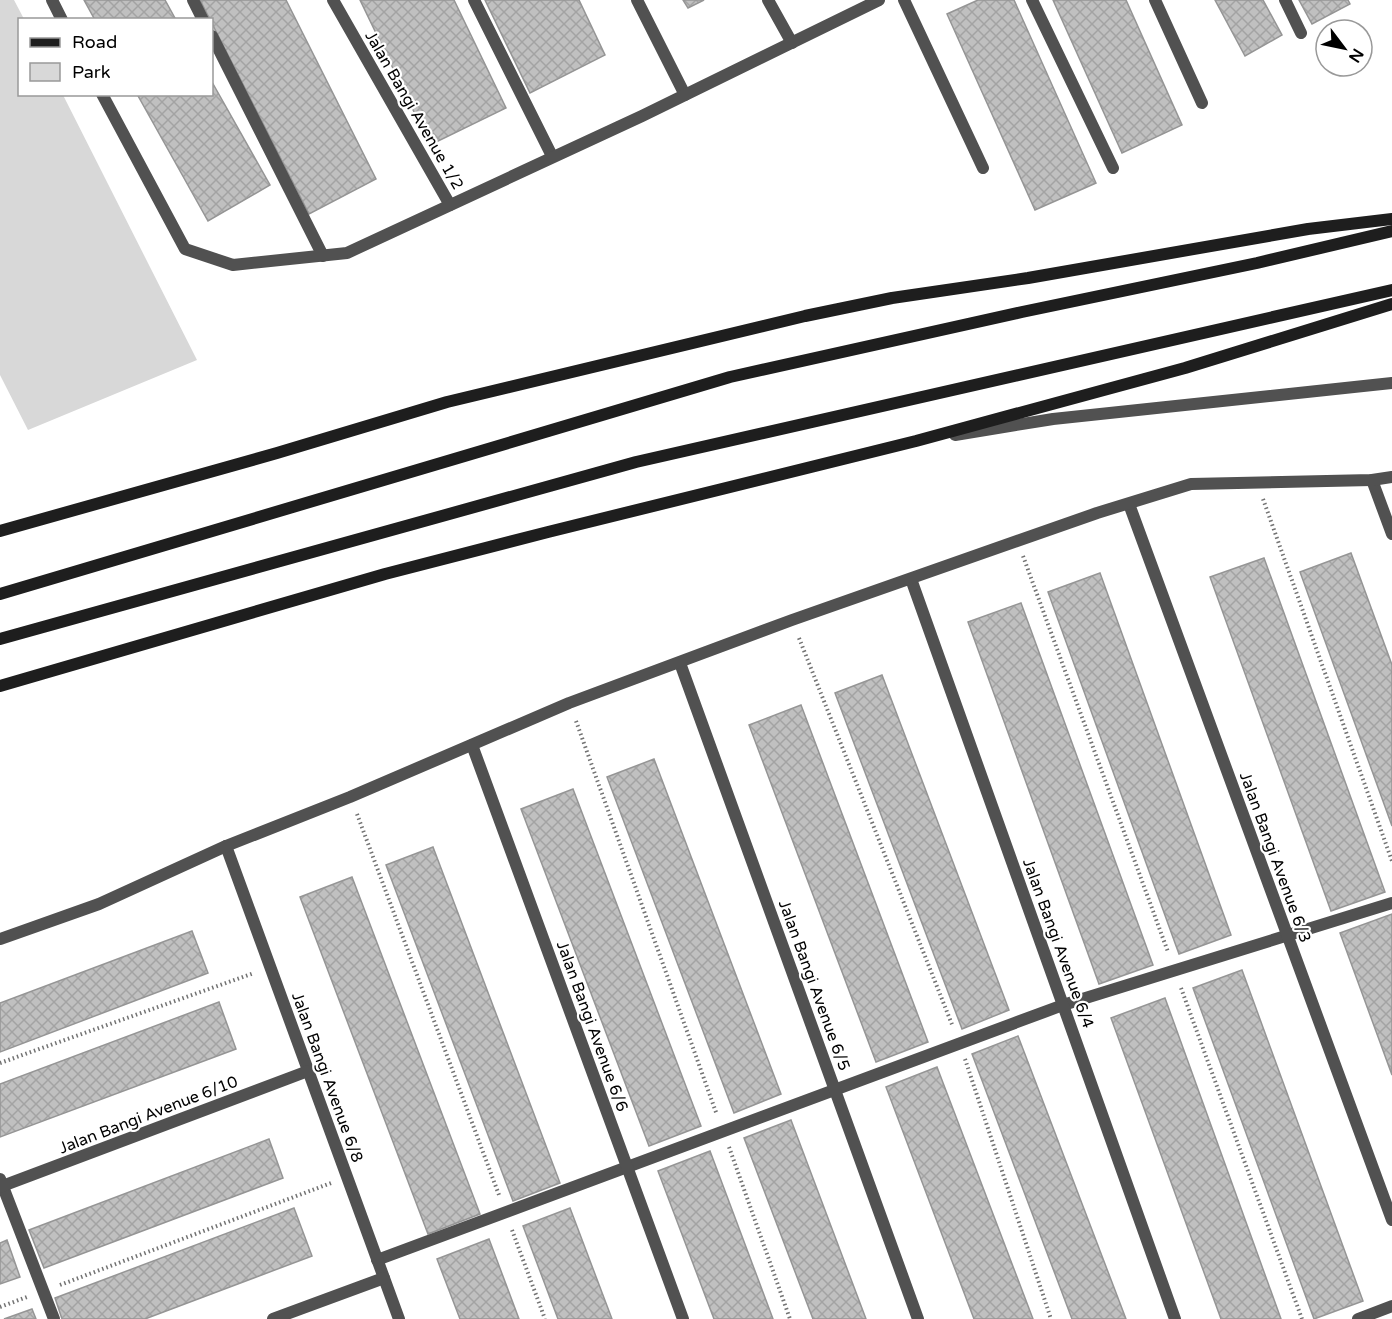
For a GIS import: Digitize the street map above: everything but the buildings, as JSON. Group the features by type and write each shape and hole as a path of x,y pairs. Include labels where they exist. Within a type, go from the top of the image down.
{"main road":[{"path":"0,531 278,453 447,402 805,316 892,298 1028,278 1308,230 1392,219"},
{"path":"0,594 730,377 1257,263 1392,231"},
{"path":"0,639 636,462 1392,290"},
{"path":"0,686 385,574 916,441 1185,368 1392,304"}],"street":[{"path":"52,0 61,18"},
{"path":"193,0 202,18"},
{"name":"Jalan Bangi Avenue 1/2","path":"333,0 450,205"},
{"path":"474,0 552,156"},
{"path":"637,0 686,95"},
{"path":"768,0 792,43"},
{"path":"103,96 185,249 233,265 324,256 347,253 686,95 879,0"},
{"path":"904,0 983,168"},
{"path":"1032,0 1113,168"},
{"path":"1155,0 1202,103"},
{"path":"1285,0 1301,33"},
{"path":"213,38 324,256"},
{"path":"916,441 1053,419 1392,384"},
{"path":"0,939 99,904 226,846 350,797 569,704 792,620 1097,513 1191,484 1372,480 1392,477"},
{"path":"1372,480 1392,534"},
{"name":"Jalan Bangi Avenue 6/3","path":"1129,504 1392,1220"},
{"name":"Jalan Bangi Avenue 6/4","path":"911,579 1175,1319"},
{"name":"Jalan Bangi Avenue 6/5","path":"680,663 918,1319"},
{"name":"Jalan Bangi Avenue 6/6","path":"472,745 683,1319"},
{"name":"Jalan Bangi Avenue 6/8","path":"226,846 399,1319"},
{"path":"377,1260 1063,1005 1392,903"},
{"name":"Jalan Bangi Avenue 6/10","path":"1,1184 308,1071"},
{"path":"1,1184 54,1319"},
{"path":"273,1319 384,1278"},
{"path":"1358,1319 1392,1306"}],"path":[{"path":"1257,482 1392,861"},
{"path":"1017,542 1302,1319"},
{"path":"792,620 960,1044 1051,1319"},
{"path":"569,704 790,1319"},
{"path":"350,797 545,1319"},
{"path":"0,1063 270,967"},
{"path":"0,1307 347,1177"}],"green space":[{"path":"0,0 14,0 23,18 18,18 18,96 64,96 197,360 28,430 0,375"}]}
